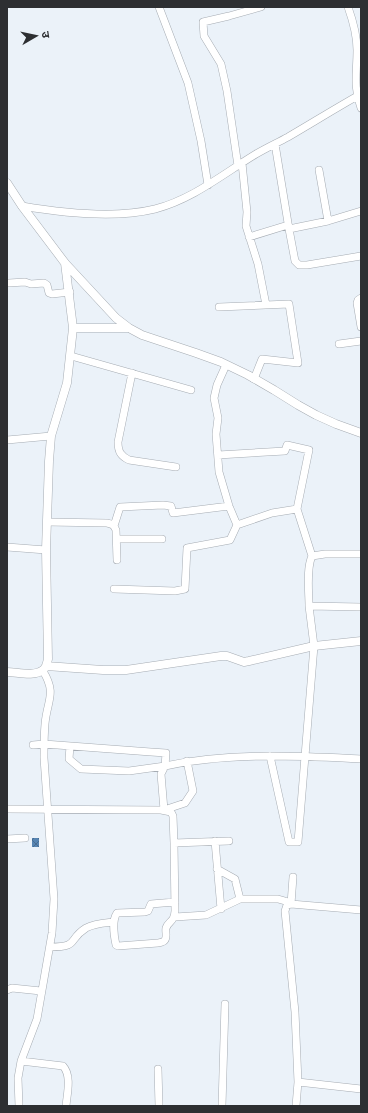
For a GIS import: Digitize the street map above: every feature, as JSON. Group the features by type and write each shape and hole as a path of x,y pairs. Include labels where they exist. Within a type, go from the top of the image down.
{"street":[{"path":"159,7 188,84 201,141 208,185"},
{"path":"261,7 203,22 204,36 220,64 227,91 247,212 246,226 258,264 266,305"},
{"path":"348,7 355,29 357,48 355,80 361,108"},
{"path":"22,206 61,212 84,213 131,212 154,209 191,195 240,164 359,95"},
{"path":"275,144 295,260 299,264 307,265 361,256"},
{"path":"319,170 328,221"},
{"path":"7,183 22,206 65,263 116,318 129,328 142,336 196,353 226,365 254,379 310,412 361,433"},
{"path":"249,237 289,227 328,221 361,211"},
{"path":"7,672 37,673 44,668 48,659 46,550 48,461 51,436 67,382 74,328 65,263"},
{"path":"9,283 25,282 31,284 44,282 48,285 49,293 70,292"},
{"path":"361,298 357,303 361,327"},
{"path":"219,307 289,304 298,363 262,359 254,379"},
{"path":"74,328 129,328"},
{"path":"340,344 361,341"},
{"path":"71,356 191,390"},
{"path":"226,365 217,385 214,398 218,418 216,434 219,472 229,506 237,525"},
{"path":"132,373 118,442 120,454 130,460 176,467"},
{"path":"7,440 51,436"},
{"path":"218,455 285,451 287,445 309,450 297,509 312,556 309,568 309,606 314,646 298,842 289,842 270,756"},
{"path":"117,560 117,540 114,526 120,507 163,505 171,506 173,513 229,506"},
{"path":"114,589 175,591 185,589 187,548 230,540 237,525 272,513 297,509"},
{"path":"47,522 107,523 114,526"},
{"path":"117,540 162,539"},
{"path":"7,547 46,550"},
{"path":"312,556 325,554 361,554"},
{"path":"309,606 361,607"},
{"path":"44,668 126,670 221,656 227,656 244,662 256,661 314,646 361,641"},
{"path":"19,1106 18,1078 21,1061 37,1019 52,933 54,899 44,744 45,723 51,688 44,668"},
{"path":"32,745 44,744 166,753 165,766 161,774 164,810"},
{"path":"70,746 69,759 81,769 129,770 165,766 187,761 229,757 270,756 361,759"},
{"path":"164,810 185,803 193,792 187,761"},
{"path":"7,809 164,810 171,812 173,816 174,844 175,902 175,917 173,922 167,928 165,940 163,942 116,945 114,922 116,913 145,912 148,911 151,904 175,902"},
{"path":"7,838 24,838"},
{"path":"215,841 221,909"},
{"path":"174,844 229,841"},
{"path":"217,869 234,879 240,899"},
{"path":"293,877 290,904 287,905 285,911 294,992 298,1082 296,1106"},
{"path":"175,917 206,916 240,899 278,899 290,904 361,910"},
{"path":"50,947 62,947 69,945 73,943 78,934 86,928 97,924 114,922"},
{"path":"7,990 12,988 41,991"},
{"path":"222,1106 225,1004"},
{"path":"21,1061 63,1066 67,1070 68,1075 66,1106"},
{"path":"158,1069 159,1106"},
{"path":"298,1082 361,1089"}],"building":[{"path":"32,838 39,838 39,847 32,847"}]}
